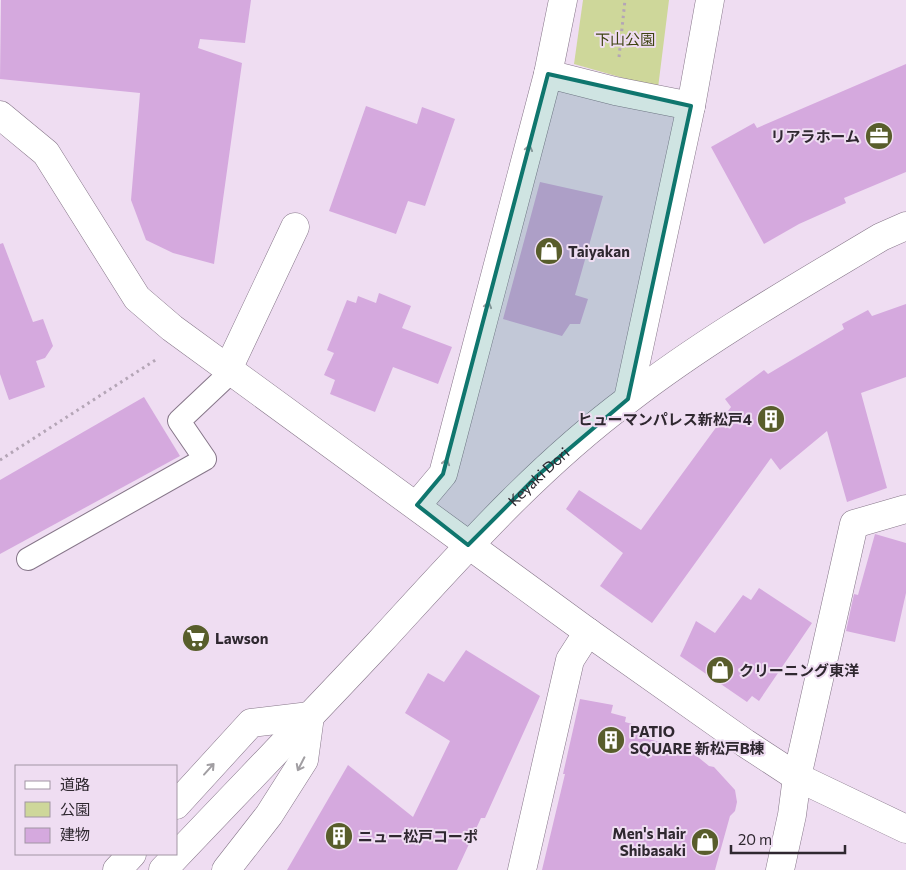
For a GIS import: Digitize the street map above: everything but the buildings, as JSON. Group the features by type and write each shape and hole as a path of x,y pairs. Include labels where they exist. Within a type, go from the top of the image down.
{"street":[{"path":"417,505 443,474 548,74 564,0"},
{"path":"628,399 691,106 710,0"},
{"path":"548,74 615,91 691,106"},
{"path":"0,115 46,153 137,298 172,328 417,505 468,545 588,632 745,743 797,776 906,829"},
{"name":"Keyaki Dori","path":"178,854 310,716 468,545 537,476 628,399 739,322 881,237 906,226"},
{"path":"230,370 295,227"},
{"path":"780,870 792,815 797,776 854,524 906,508"},
{"path":"522,870 570,660 588,632"},
{"path":"178,803 251,724 310,716 304,760 270,815 226,870"},
{"path":"117,870 131,855"},
{"name":"Keyaki Dori","path":"163,870 177,855"}],"lane":[{"path":"28,559 206,459 180,421 230,370"}],"path":[{"path":"615,91 625,0"},
{"path":"0,460 164,355"}],"highlighted area":[{"path":"548,74 691,106 628,399 537,476 468,545 417,505 443,474"}],"green space":[{"name":"下山公園","path":"583,0 669,0 658,88 574,64"}],"place":[{"name":"リアラホーム","path":"879,136"},
{"name":"Taiyakan","path":"549,251"},
{"name":"ヒューマンパレス新松戸4","path":"771,419"},
{"name":"Lawson","path":"196,638"},
{"name":"クリーニング東洋","path":"720,670"},
{"name":"PATIO SQUARE 新松戸B棟","path":"611,740"},
{"name":"ニュー松戸コーポ","path":"339,836"},
{"name":"Men's Hair Shibasaki","path":"705,842"}]}
